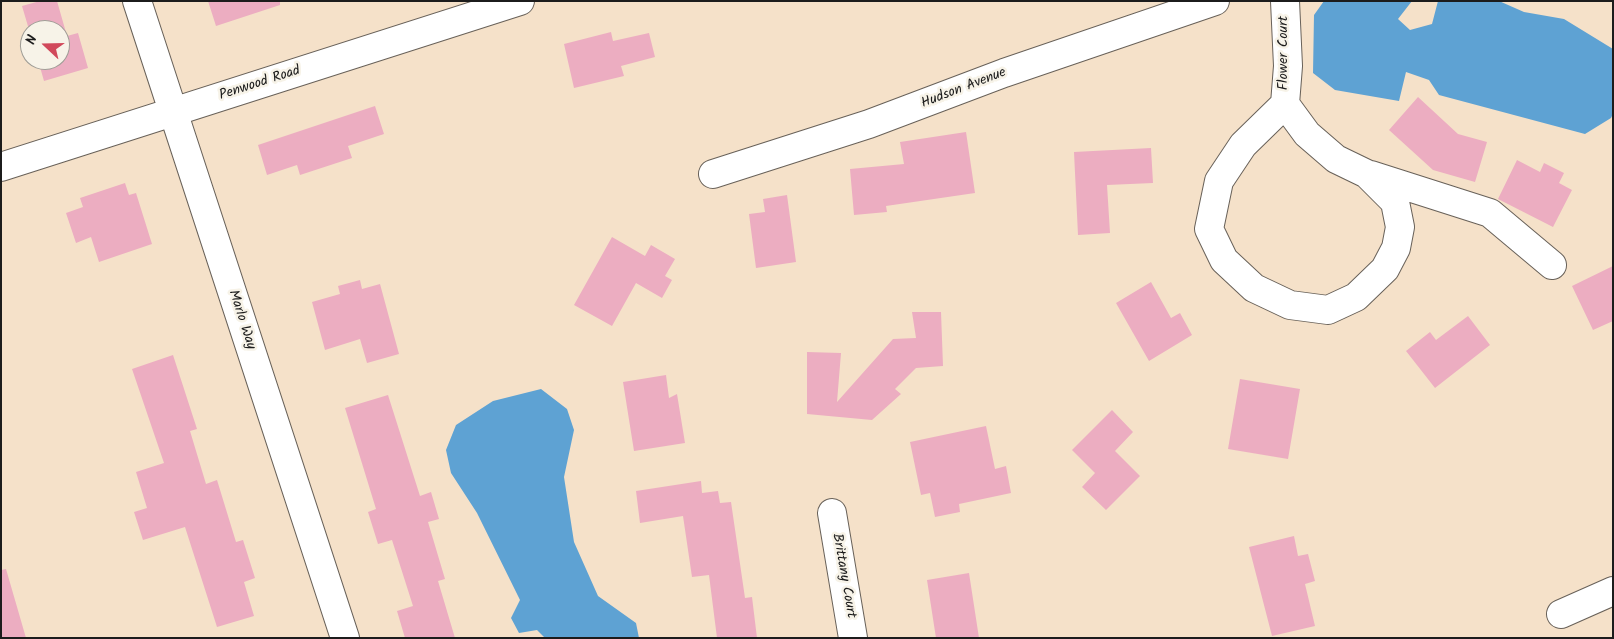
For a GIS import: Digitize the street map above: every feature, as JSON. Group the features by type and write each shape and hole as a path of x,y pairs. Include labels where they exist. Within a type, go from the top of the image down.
{"street":[{"name":"Marlo Way","path":"137,1 345,638"},
{"name":"Penwood Road","path":"1,167 520,1"},
{"name":"Hudson Avenue","path":"713,174 869,124 1004,74 1215,1"},
{"name":"Flower Court","path":"1285,1 1288,66 1285,104 1307,134 1336,159 1368,174 1395,202 1400,227 1396,248 1385,269 1356,297 1328,310 1290,305 1254,288 1224,260 1209,229 1219,181 1243,145 1285,104"},
{"path":"1368,174 1490,213 1552,265"},
{"name":"Brittany Court","path":"832,513 853,638"},
{"path":"1561,614 1613,591"}],"water":[{"path":"1324,1 1412,1 1398,19 1410,30 1432,24 1438,1 1499,1 1524,12 1564,19 1613,49 1613,114 1611,118 1585,134 1439,95 1429,80 1406,72 1399,101 1335,90 1313,73 1314,15"},
{"path":"541,389 567,409 574,430 564,477 574,542 598,596 636,623 639,638 545,638 537,630 519,633 511,618 520,600 477,513 451,473 446,450 456,425 493,401"}],"building":[{"path":"40,1 57,1 62,20 26,20 22,6"},
{"path":"208,1 280,1 280,5 216,26"},
{"path":"611,32 613,41 649,33 655,57 621,66 624,76 574,88 564,44"},
{"path":"78,33 88,68 44,81 41,70 70,70 70,35"},
{"path":"1418,97 1458,134 1487,142 1475,182 1433,170 1389,130"},
{"path":"375,106 384,134 348,146 352,158 300,175 297,165 267,175 258,145"},
{"path":"966,132 975,193 886,206 887,212 854,215 850,169 904,164 900,142"},
{"path":"1151,148 1153,183 1107,185 1110,233 1078,235 1074,152"},
{"path":"1517,160 1540,172 1544,163 1564,173 1559,183 1572,190 1553,227 1498,199"},
{"path":"125,183 129,195 136,193 152,244 99,262 91,237 76,243 66,213 83,207 80,198"},
{"path":"787,195 796,262 756,268 749,214 765,212 763,199"},
{"path":"612,237 645,256 651,245 675,259 665,276 672,280 662,298 636,283 612,326 574,305"},
{"path":"1613,266 1613,321 1593,330 1572,286"},
{"path":"360,280 362,289 380,284 399,354 367,363 360,339 325,350 312,302 340,294 338,286"},
{"path":"1151,282 1171,318 1180,313 1192,335 1149,361 1116,303"},
{"path":"912,312 941,312 943,366 916,368 895,389 901,394 872,420 807,414 807,352 841,353 837,402 893,339 916,338"},
{"path":"1468,316 1490,345 1435,388 1406,351 1430,332 1436,340"},
{"path":"173,355 197,429 190,431 206,484 217,480 236,542 243,540 255,578 244,582 254,616 217,627 185,527 143,540 134,512 147,508 136,472 164,463 132,369"},
{"path":"666,375 669,398 677,394 685,443 634,451 623,382"},
{"path":"1240,379 1300,389 1288,459 1228,449"},
{"path":"388,395 420,496 431,492 439,519 428,522 445,579 438,581 455,638 405,638 397,611 413,606 392,540 378,544 368,512 376,509 345,408"},
{"path":"1112,410 1133,432 1115,451 1140,476 1106,510 1082,487 1095,473 1072,450"},
{"path":"986,426 995,469 1006,466 1011,493 959,504 960,512 935,517 930,493 921,495 910,442"},
{"path":"701,481 702,493 718,491 720,503 731,502 745,598 752,597 757,638 717,638 709,575 692,577 683,516 640,523 636,491"},
{"path":"1294,536 1298,556 1308,554 1315,581 1305,584 1315,626 1272,636 1249,547"},
{"path":"6,569 26,638 1,638 1,570"},
{"path":"969,573 979,638 936,638 927,580"}]}
